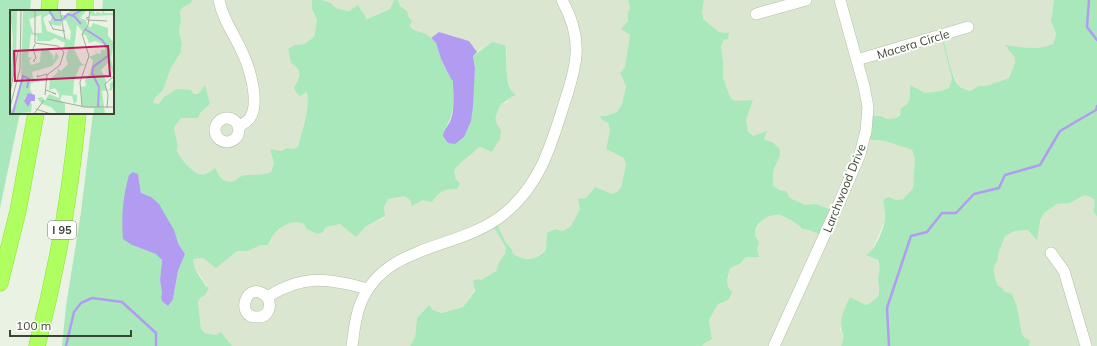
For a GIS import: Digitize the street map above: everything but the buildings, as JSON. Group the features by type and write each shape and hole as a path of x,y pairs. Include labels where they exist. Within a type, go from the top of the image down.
{"highway":[{"path":"49,10 50,0"},
{"path":"0,283 19,204 36,114"},
{"name":"I 95","path":"37,346 48,303 65,217 78,114"}],"street":[{"path":"219,0 225,22 244,55 252,83 254,101 253,113 246,123 238,127"},
{"path":"352,346 357,313 368,289 379,276 395,263 420,251 471,234 503,215 516,204 528,190 546,159 576,66 576,39 573,24 562,0"},
{"path":"756,14 806,0"},
{"name":"Larchwood Drive","path":"774,346 860,154 866,131 868,107 864,86 840,0"},
{"name":"Macera Circle","path":"857,60 968,27"},
{"path":"1051,253 1064,271 1086,346"},
{"path":"267,296 293,284 315,280 335,281 368,289"}],"shaded area":[{"path":"192,0 312,0 312,9 317,20 314,37 304,44 295,45 299,73 298,81 294,87 307,91 308,99 306,115 298,148 287,148 281,151 271,172 265,176 242,176 236,181 227,182 209,173 202,175 195,173 179,156 174,127 181,118 198,118 201,112 210,104 205,85 198,94 193,94 159,104 153,103 155,98 163,90 171,68 181,52 182,43 179,32 181,19 180,12 182,8 191,3"},
{"path":"322,0 394,0 390,9 367,19 358,5 349,11 340,10 331,3"},
{"path":"398,0 628,0 630,8 628,12 628,21 621,29 630,35 625,67 623,70 626,86 622,104 617,112 606,116 601,116 602,120 608,123 610,130 606,149 624,158 626,165 621,187 618,191 580,209 571,227 563,231 555,229 546,250 535,258 521,259 513,254 495,220 492,224 506,248 505,254 499,262 496,271 481,280 463,307 443,313 433,310 429,305 417,318 415,337 410,346 232,346 221,332 215,335 205,333 201,329 198,302 200,298 205,295 207,286 193,265 192,259 234,253 237,251 248,251 270,243 273,235 286,224 298,221 323,232 326,227 340,224 357,234 365,227 385,217 384,207 387,199 404,195 410,200 423,200 436,196 446,189 451,188 456,180 454,171 461,161 469,157 475,150 480,147 492,152 496,124 495,116 501,104 508,102 512,93 507,77 507,51 492,42 477,52 469,41 439,32 431,38 414,30 410,25 407,11 400,6"},
{"path":"704,0 1054,0 1051,21 1056,34 1053,44 1046,47 1031,48 1006,46 1015,58 1015,63 1009,78 986,86 979,86 970,91 966,90 958,85 952,71 943,38 952,79 950,88 925,93 910,101 896,118 888,119 881,116 863,139 885,141 912,150 915,158 913,188 903,199 896,200 885,206 884,223 871,252 880,265 880,273 877,281 879,291 874,302 866,305 850,297 840,329 844,336 841,346 702,346 712,339 709,320 712,314 718,304 726,302 729,290 727,283 730,268 740,264 746,257 757,250 759,242 756,238 755,232 761,220 768,215 780,215 800,225 802,229 809,230 823,236 816,204 805,206 790,198 786,191 779,190 773,185 773,171 780,156 764,140 767,131 753,136 748,132 746,120 752,101 736,101 731,99 723,78 721,46 728,33 719,32 703,19 702,15"},
{"path":"439,32 469,41 477,52 473,56 475,68 471,121 464,137 455,144 448,143 443,136 452,114 453,81 441,59 436,43 431,38"},
{"path":"133,172 138,174 141,193 151,197 159,204 174,230 179,245 185,254 178,271 173,299 168,306 162,301 161,297 160,280 162,260 156,254 132,245 123,239 122,215 125,191 129,175"},
{"path":"1085,195 1094,199 1095,206 1093,210 1097,217 1097,346 1029,346 1030,340 1025,338 1022,334 1017,307 1001,287 998,286 993,272 998,260 998,254 1005,236 1015,231 1028,230 1040,221 1044,213 1057,204 1070,203"}],"green space":[{"path":"0,0 31,0 30,10 10,10 10,114 20,114 0,208"},
{"path":"103,0 192,0 191,3 182,8 180,12 181,19 179,32 182,43 181,52 171,68 163,90 155,98 153,103 159,104 164,97 177,89 191,90 193,94 198,94 205,85 210,104 201,112 198,118 181,118 174,127 177,151 193,171 200,174 207,174 215,168 220,177 227,182 234,181 241,176 271,172 274,163 270,149 281,151 287,148 294,149 298,147 307,113 308,99 307,92 300,96 295,91 294,87 299,77 299,71 291,63 288,49 295,45 304,44 314,37 317,20 312,9 312,0 322,0 331,3 339,9 349,11 358,5 367,19 390,9 394,0 398,0 400,6 407,11 409,18 412,20 410,26 414,30 426,34 436,43 441,59 453,81 452,112 448,124 444,130 473,95 475,68 473,56 492,42 505,45 507,79 512,91 516,95 501,104 498,111 496,123 501,130 500,139 492,152 480,147 476,149 471,155 460,163 454,171 456,180 460,183 457,189 449,189 442,192 432,202 423,200 412,206 410,200 404,196 388,199 384,207 385,216 365,227 356,237 340,224 326,227 323,232 318,234 307,229 304,224 295,222 284,226 277,231 267,245 261,245 248,251 237,251 216,268 203,258 193,259 194,266 206,286 209,288 198,302 201,329 205,333 215,335 221,332 232,346 62,346 66,306 81,212 93,114 114,114 114,10 102,10","holes":["138,174 141,193 178,240 179,245 185,254 178,271 173,299 162,294 160,280 162,260 157,254 132,245"]},
{"path":"628,0 704,0 702,14 703,19 719,32 729,33 728,39 724,40 721,46 723,78 731,99 736,101 753,100 746,120 748,132 753,136 767,131 764,140 772,142 780,149 780,156 773,171 773,185 779,190 786,191 790,198 805,205 816,204 834,211 823,236 809,230 802,229 796,223 780,215 769,216 760,222 755,232 759,242 757,250 759,257 746,257 740,264 730,268 727,284 732,292 731,295 727,300 718,304 709,320 712,339 702,346 410,346 415,337 417,318 429,305 433,310 442,313 463,307 475,291 473,281 477,279 481,280 496,271 499,262 505,254 506,248 492,224 495,220 513,254 527,259 535,258 546,250 547,233 555,229 563,231 571,226 580,209 578,199 586,198 595,187 612,194 618,191 621,187 626,165 624,158 606,149 610,130 608,123 602,120 600,116 606,116 617,112 622,104 626,86 620,73 625,67 630,35 621,29 628,21 628,12 630,8"},
{"path":"1054,0 1097,0 1097,217 1093,210 1095,206 1094,199 1085,195 1070,203 1057,204 1044,213 1040,221 1037,240 1028,230 1015,231 1005,236 998,254 998,260 994,266 994,276 998,286 1005,292 1012,294 1017,307 1022,334 1025,338 1030,340 1029,346 841,346 844,336 841,321 850,297 866,305 877,297 879,292 878,281 880,270 878,260 866,255 875,246 884,225 885,212 883,200 889,197 896,200 903,199 913,188 915,158 912,150 885,141 863,139 865,116 881,116 888,119 896,118 900,115 901,108 909,102 910,85 925,93 941,91 949,88 952,79 943,38 949,63 958,85 961,87 970,91 979,86 986,86 1009,78 1015,63 1015,58 1005,45 1035,48 1053,44 1056,34 1051,21"}],"waterway":[{"path":"1089,0 1087,27 1097,40"},
{"path":"889,346 887,308 911,236 927,232 942,213 956,213 974,194 999,188 1005,175 1040,165 1060,131 1096,110 1097,106"},
{"path":"66,346 74,312 81,303 92,298 122,302 156,333 156,346"}]}
